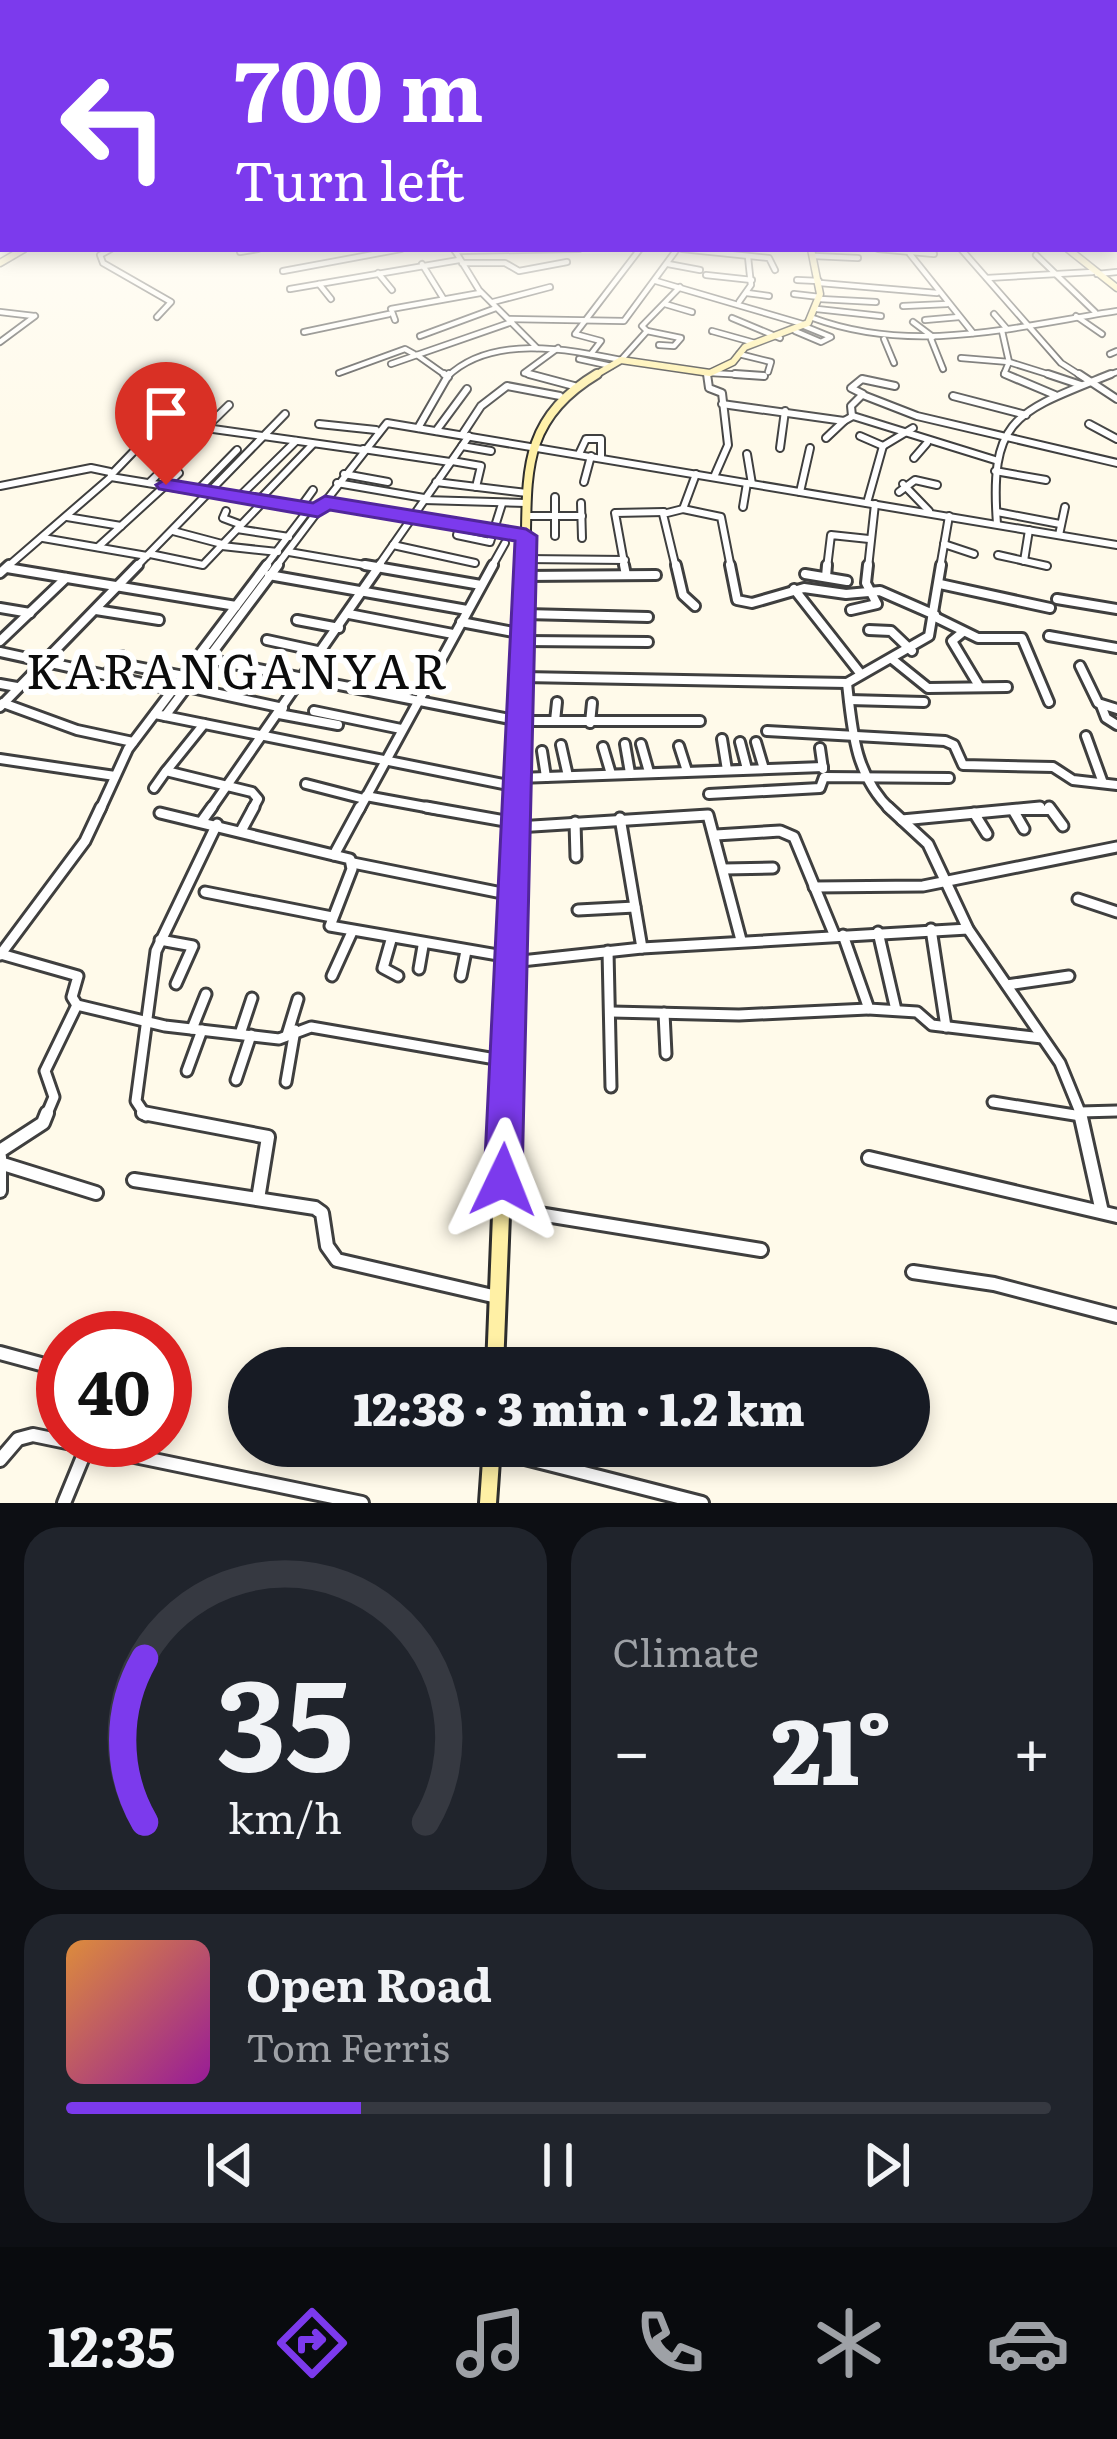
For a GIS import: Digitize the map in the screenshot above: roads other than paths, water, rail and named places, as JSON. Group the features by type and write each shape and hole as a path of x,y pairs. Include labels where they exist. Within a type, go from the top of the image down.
{"street":[{"path":"157,317 171,302 159,295"},
{"path":"328,295 331,299"},
{"path":"442,295 444,299"},
{"path":"304,332 392,317 391,309 464,295"},
{"path":"484,295 537,348"},
{"path":"420,336 523,295"},
{"path":"591,354 601,341 575,334 607,295"},
{"path":"391,364 511,320 623,321 644,295"},
{"path":"659,344 674,346 681,338 641,328 672,295"},
{"path":"712,295 808,323 884,338 932,339 1005,331 1117,311"},
{"path":"739,302 744,295"},
{"path":"764,295 769,296"},
{"path":"792,302 793,295"},
{"path":"808,295 876,302"},
{"path":"940,295 974,334"},
{"path":"1002,295 1085,385"},
{"path":"1076,295 1096,313"},
{"path":"708,374 756,344 808,323 820,298"},
{"path":"663,304 692,312"},
{"path":"903,306 947,304"},
{"path":"817,309 880,316"},
{"path":"0,312 35,316 0,342"},
{"path":"994,314 1005,331 1010,362 1004,374 1055,395"},
{"path":"1075,316 1102,334"},
{"path":"925,320 959,317"},
{"path":"732,318 780,338"},
{"path":"913,322 932,339 943,369"},
{"path":"795,331 821,342 831,337 808,323"},
{"path":"496,1347 530,446 560,395 616,363 647,331"},
{"path":"712,331 756,344"},
{"path":"884,338 895,363"},
{"path":"418,428 448,376 466,364 537,348 591,354 616,363"},
{"path":"559,348 524,372 574,386"},
{"path":"339,373 406,350 448,376"},
{"path":"579,358 708,374 766,374 771,362 739,354"},
{"path":"961,358 1010,362 1117,399"},
{"path":"997,524 995,460 1008,435 1055,395 1117,371"},
{"path":"708,374 710,388 722,393 728,445 714,477"},
{"path":"895,386 864,378 851,387 922,417 1117,463"},
{"path":"202,821 462,446 481,406 508,386 560,395"},
{"path":"436,431 467,389"},
{"path":"852,416 850,406 862,395"},
{"path":"952,397 1028,415"},
{"path":"722,404 844,421"},
{"path":"149,483 230,405"},
{"path":"781,448 785,411"},
{"path":"133,742 2,705 285,414"},
{"path":"826,438 852,416"},
{"path":"852,416 903,436 995,460"},
{"path":"237,432 246,421"},
{"path":"3,570 66,517 161,423"},
{"path":"325,502 387,423 1117,545"},
{"path":"319,424 377,430"},
{"path":"1089,424 1117,440"},
{"path":"206,428 481,466 476,487"},
{"path":"850,610 877,605 869,590 871,504 884,446 913,428"},
{"path":"860,436 884,446"},
{"path":"579,454 591,438 605,442 601,458"},
{"path":"142,440 157,443"},
{"path":"239,497 296,440"},
{"path":"914,458 927,442"},
{"path":"42,538 203,565 314,443"},
{"path":"171,446 184,448"},
{"path":"462,446 491,452"},
{"path":"800,492 810,448"},
{"path":"198,490 237,450"},
{"path":"743,507 749,483 747,454"},
{"path":"584,482 591,456"},
{"path":"879,467 890,475"},
{"path":"0,486 91,468 149,483 309,509"},
{"path":"995,471 1046,480"},
{"path":"98,547 179,472"},
{"path":"344,474 388,482"},
{"path":"683,509 696,474"},
{"path":"725,494 729,480"},
{"path":"930,512 901,488 916,480 937,484"},
{"path":"436,482 476,487 556,516 582,516"},
{"path":"337,483 424,499 527,504"},
{"path":"313,490 309,509 285,550 181,690 133,742 85,842 1,955 78,976 72,998 77,1005 143,1020 245,1035 311,1028 507,1061"},
{"path":"555,496 555,536"},
{"path":"285,550 289,536 309,509 325,502 495,530 550,560 625,560"},
{"path":"581,502 582,538"},
{"path":"490,542 502,504"},
{"path":"1059,536 1065,507"},
{"path":"626,575 615,513 683,509 721,517 737,600 752,603 794,589 886,592 963,632 1022,638 1049,703"},
{"path":"226,511 223,518 239,526 289,536"},
{"path":"664,512 683,595 695,606"},
{"path":"997,512 1060,524"},
{"path":"523,677 847,683 912,651 929,636 949,516"},
{"path":"66,517 122,526"},
{"path":"460,524 457,535 525,547"},
{"path":"172,530 221,544 285,550 482,586"},
{"path":"1024,561 1029,530"},
{"path":"826,578 832,535 869,539"},
{"path":"334,855 505,544"},
{"path":"944,544 974,554"},
{"path":"393,545 475,563"},
{"path":"550,560 552,550"},
{"path":"998,556 1047,566"},
{"path":"3,570 236,606"},
{"path":"805,574 847,580"},
{"path":"266,575 468,610"},
{"path":"181,690 184,676 204,658 236,606 266,575"},
{"path":"524,576 656,575"},
{"path":"0,641 66,578"},
{"path":"940,584 1050,608"},
{"path":"794,589 860,673"},
{"path":"1057,599 1117,609"},
{"path":"0,608 32,614"},
{"path":"94,610 159,620"},
{"path":"349,614 454,634"},
{"path":"525,614 649,617"},
{"path":"73,620 83,621"},
{"path":"297,620 339,628"},
{"path":"461,622 524,637 648,642"},
{"path":"869,630 891,631 912,651"},
{"path":"963,632 952,641 980,687"},
{"path":"1049,636 1117,648"},
{"path":"267,640 322,652"},
{"path":"0,652 338,725"},
{"path":"204,658 520,722 700,721"},
{"path":"106,675 120,659 184,676"},
{"path":"892,659 928,688 1007,687"},
{"path":"1080,666 1106,718 1117,724"},
{"path":"847,683 852,735 870,790 928,844 968,929 1043,1038 1080,1112 1102,1213"},
{"path":"0,684 19,687"},
{"path":"849,700 924,702"},
{"path":"555,722 557,702"},
{"path":"590,722 592,703"},
{"path":"1101,705 1117,709"},
{"path":"314,711 401,729"},
{"path":"159,716 385,762 518,783 545,777 747,769 950,778"},
{"path":"154,788 204,724"},
{"path":"767,731 945,741 970,767 1053,767 1069,779 1117,785"},
{"path":"1086,736 1103,783"},
{"path":"722,739 727,770"},
{"path":"740,742 747,769"},
{"path":"756,742 764,769"},
{"path":"626,744 630,773"},
{"path":"641,744 649,772"},
{"path":"561,745 568,776"},
{"path":"679,746 687,771"},
{"path":"603,747 610,774"},
{"path":"709,794 820,788 824,772 820,748"},
{"path":"542,751 545,777"},
{"path":"0,759 115,776"},
{"path":"166,771 229,784 258,799 241,831"},
{"path":"306,784 517,825 702,813 711,818 741,941"},
{"path":"901,820 1048,806 1063,826"},
{"path":"1012,810 1024,829"},
{"path":"160,813 217,824 353,863 513,895"},
{"path":"974,813 987,834"},
{"path":"620,818 642,948"},
{"path":"575,822 576,856"},
{"path":"217,824 160,940 143,1020 138,1111 268,1137 258,1199"},
{"path":"716,835 786,832 794,836 869,1010"},
{"path":"814,887 861,884 898,890 1117,847"},
{"path":"353,863 330,926 510,959 968,929"},
{"path":"724,869 773,868"},
{"path":"205,892 332,916"},
{"path":"1078,899 1117,912"},
{"path":"578,910 635,907"},
{"path":"931,929 946,1028"},
{"path":"332,976 352,932"},
{"path":"878,932 896,1010"},
{"path":"160,940 193,946 176,984"},
{"path":"391,940 383,968 398,976"},
{"path":"419,969 423,946"},
{"path":"461,976 466,951"},
{"path":"608,952 610,1087"},
{"path":"1007,985 1069,976"},
{"path":"188,1071 206,994"},
{"path":"236,1080 252,998"},
{"path":"286,1082 298,999"},
{"path":"0,1191 1,1158 43,1123 54,1097 45,1071 77,1005"},
{"path":"612,1012 896,1010 919,1012 932,1025 946,1028 1043,1038"},
{"path":"664,1013 666,1054"},
{"path":"993,1102 1080,1112 1117,1111"},
{"path":"1,1158 96,1193"},
{"path":"869,1158 1117,1216"},
{"path":"134,1180 322,1213 327,1246 337,1260 499,1297"},
{"path":"502,1208 761,1250"},
{"path":"913,1272 994,1284 1117,1316"},
{"path":"0,1353 36,1363"},
{"path":"0,1460 18,1439 36,1436"},
{"path":"64,1503 79,1467"},
{"path":"185,1467 362,1503"},
{"path":"488,1467 488,1503"},
{"path":"564,1467 702,1503"}],"district":[{"name":"KARANGANYAR","path":"238,672"}]}
